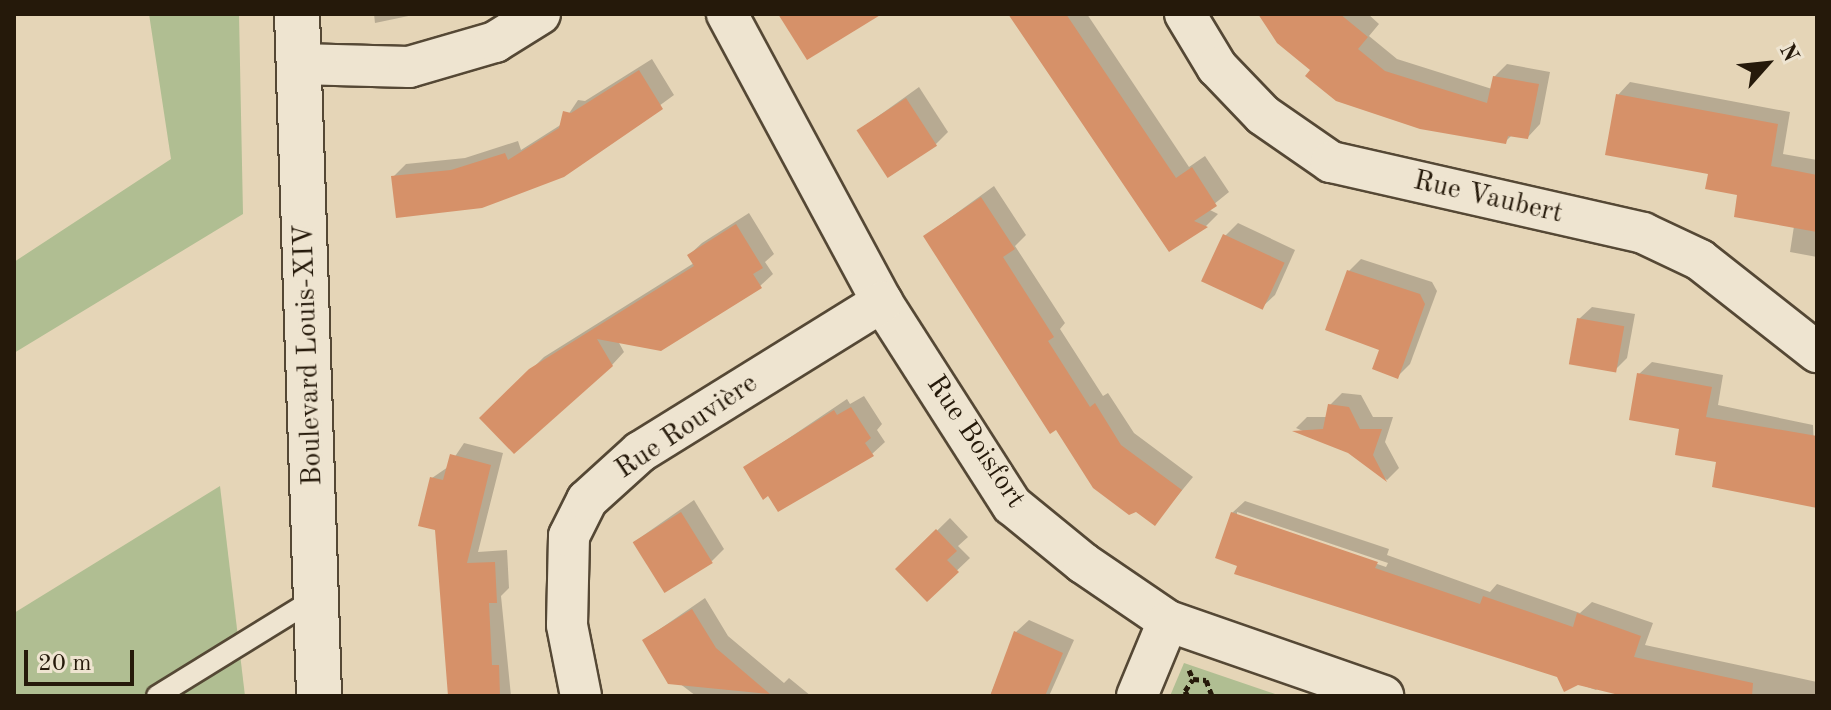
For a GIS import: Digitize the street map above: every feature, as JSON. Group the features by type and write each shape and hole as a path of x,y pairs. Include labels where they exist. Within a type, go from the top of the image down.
{"main road":[{"name":"Boulevard Louis-XIV","path":"297,14 319,696"}],"street":[{"path":"299,64 409,67 495,42 540,14"},
{"name":"Rue Boisfort","path":"727,14 882,302 1012,505 1083,563 1168,621 1383,696"},
{"name":"Rue Vaubert","path":"1185,14 1217,67 1263,115 1331,162 1643,233 1700,260 1817,352"},
{"name":"Rue Rouvière","path":"581,696 567,625 569,536 587,500 640,452 882,302"},
{"path":"1137,696 1168,621"}],"lane":[{"path":"157,696 317,597"}],"path":[{"path":"1188,696 1185,691 1193,679"}],"green space":[{"path":"149,14 239,14 243,214 14,353 14,262 171,159"},
{"path":"220,486 245,696 14,696 14,613"},
{"path":"1184,663 1281,696 1170,696"}],"building":[{"path":"778,14 882,14 807,60"},
{"path":"1008,14 1066,14 1176,178 1192,167 1217,206 1194,221 1208,227 1169,252"},
{"path":"1258,14 1340,14 1368,37 1358,49 1385,71 1487,103 1493,76 1539,84 1528,139 1508,136 1506,144 1420,129 1336,101 1305,76 1310,70 1277,43"},
{"path":"639,70 663,109 564,177 482,208 396,218 391,176 451,170 505,153 508,160 559,128 563,111 571,113"},
{"path":"1616,94 1778,124 1771,166 1817,175 1817,232 1734,217 1737,195 1705,189 1708,174 1605,155"},
{"path":"906,98 937,146 888,178 857,130"},
{"path":"981,197 1015,249 1003,257 1054,337 1048,341 1090,407 1095,403 1121,445 1182,490 1155,526 1136,512 1129,515 1093,488 1056,430 1050,434 923,236"},
{"path":"736,224 763,268 753,274 762,288 661,351 597,339 613,366 514,454 479,418 529,369 694,266 687,255"},
{"path":"1223,234 1285,263 1263,310 1201,281"},
{"path":"1347,270 1420,294 1425,304 1398,379 1372,369 1379,350 1325,330"},
{"path":"1577,318 1624,326 1616,373 1569,364"},
{"path":"1637,373 1712,387 1706,417 1817,436 1817,508 1712,487 1716,462 1675,455 1679,429 1629,420"},
{"path":"1328,404 1349,407 1360,429 1382,429 1373,455 1387,482 1348,453 1292,431 1323,429"},
{"path":"851,407 871,438 865,443 874,456 778,512 768,496 763,500 743,467 834,410 837,415"},
{"path":"450,454 491,465 467,563 495,562 497,603 489,603 492,665 499,665 500,696 448,696 435,530 418,526 430,477 443,480"},
{"path":"681,512 713,563 664,593 633,542"},
{"path":"1231,512 1378,562 1375,568 1480,604 1483,596 1573,627 1577,613 1641,636 1634,657 1753,683 1752,696 1623,696 1578,685 1564,692 1557,677 1234,574 1237,566 1215,558"},
{"path":"936,529 957,551 947,560 959,572 927,602 895,569"},
{"path":"692,609 716,648 770,694 668,684 642,640"},
{"path":"1014,631 1063,653 1045,696 990,696"}]}
